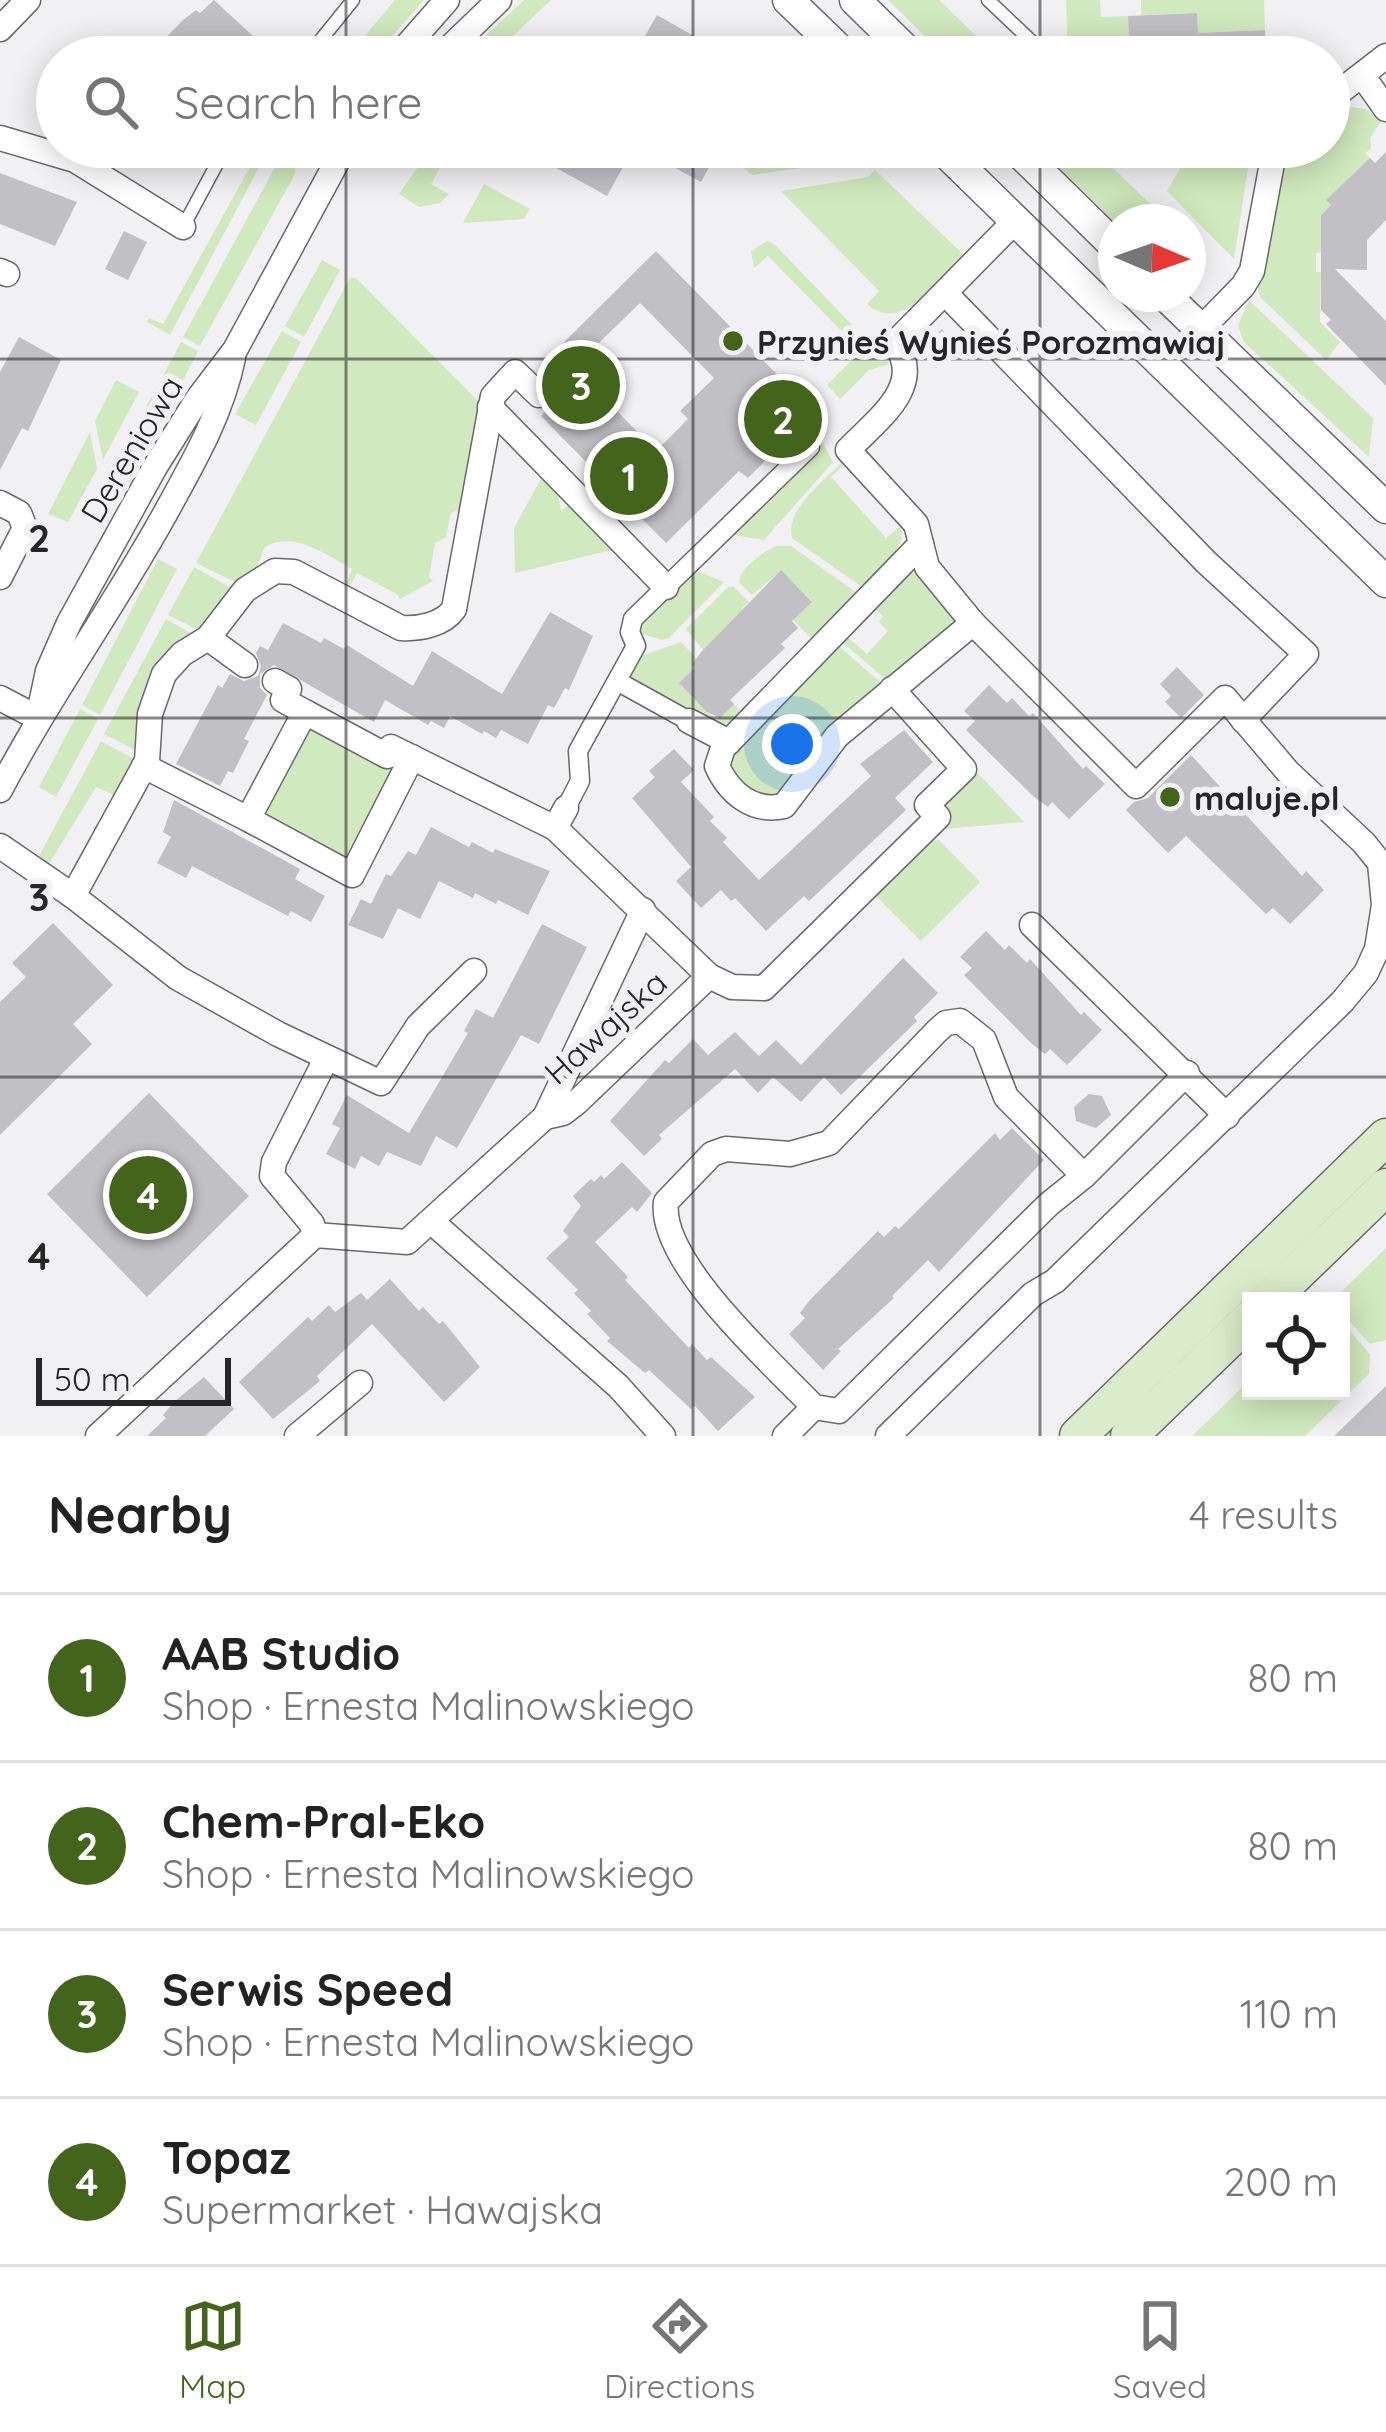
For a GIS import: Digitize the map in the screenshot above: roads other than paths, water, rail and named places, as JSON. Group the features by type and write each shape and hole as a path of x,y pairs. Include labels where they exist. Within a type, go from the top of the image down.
{"main road":[{"path":"1078,1436 1386,1137"},
{"path":"1277,1292 1386,1187"},
{"path":"1129,1436 1242,1327"}],"street":[{"path":"0,28 28,0"},
{"path":"415,36 447,0"},
{"path":"462,36 500,0"},
{"path":"788,0 825,36"},
{"path":"855,0 892,36"},
{"path":"1350,84 1386,56"},
{"path":"1362,75 1386,109"},
{"path":"0,137 36,149"},
{"path":"91,168 183,227"},
{"name":"Dereniowa","path":"0,790 38,718 48,671 69,622 155,467 235,350 330,168"},
{"path":"962,168 1386,582"},
{"path":"1035,168 1098,229"},
{"path":"1201,329 1252,271 1271,168"},
{"path":"888,1436 1311,1036 1366,973 1377,949 1384,905 1380,863 1288,772 1225,698 1136,786 973,623 927,567 916,524 848,450 901,394 906,366 895,343 1016,219"},
{"path":"946,293 1206,562 1306,654 1244,720"},
{"path":"1183,312 1386,508"},
{"path":"73,896 144,766 149,714 164,674 182,654 208,638 244,590 287,569 401,628 420,627 449,616 490,407 498,388 514,372 539,395"},
{"path":"490,407 666,587"},
{"path":"561,818 580,781 578,751 636,646 630,632 633,619 810,447"},
{"path":"0,503 20,513 26,529 0,578"},
{"path":"921,544 730,742 717,760 727,784 745,801 771,809 784,806 837,736 973,623"},
{"path":"208,638 245,665"},
{"path":"275,681 289,689 283,700 387,756 392,747 561,818 709,976"},
{"path":"617,682 730,742"},
{"name":"Hawajska","path":"316,1235 407,1242 545,1117 563,1113 576,1103 709,976 732,987 764,988 938,817 927,805 964,769 892,689"},
{"path":"0,698 38,718"},
{"path":"248,820 305,712"},
{"path":"144,766 352,875 412,757"},
{"path":"0,846 178,978 326,1059 381,1083 418,1026 473,971"},
{"path":"545,1117 643,910"},
{"path":"1032,925 1227,1116"},
{"path":"1084,1176 1006,1097 984,1040 960,1021 937,1031 830,1143 790,1154 726,1149 712,1154 666,1202 668,1226 702,1292 814,1407 839,1411 1049,1204 1084,1176 1186,1073"},
{"path":"98,1436 316,1235 272,1176 274,1162 326,1059"},
{"path":"433,1222 618,1386 663,1436"},
{"path":"297,1436 360,1383"},
{"path":"785,1436 814,1407"}],"lane":[{"path":"324,36 353,0"},
{"path":"988,0 1026,36"},
{"path":"183,227 215,168"}],"place":[{"name":"Przynieś Wynieś Porozmawiaj","path":"733,341"},
{"name":"Serwis Speed","path":"581,385"},
{"name":"Chem-Pral-Eko","path":"783,419"},
{"name":"AAB Studio","path":"629,476"},
{"name":"maluje.pl","path":"1170,797"},
{"name":"Topaz","path":"148,1195"}]}
